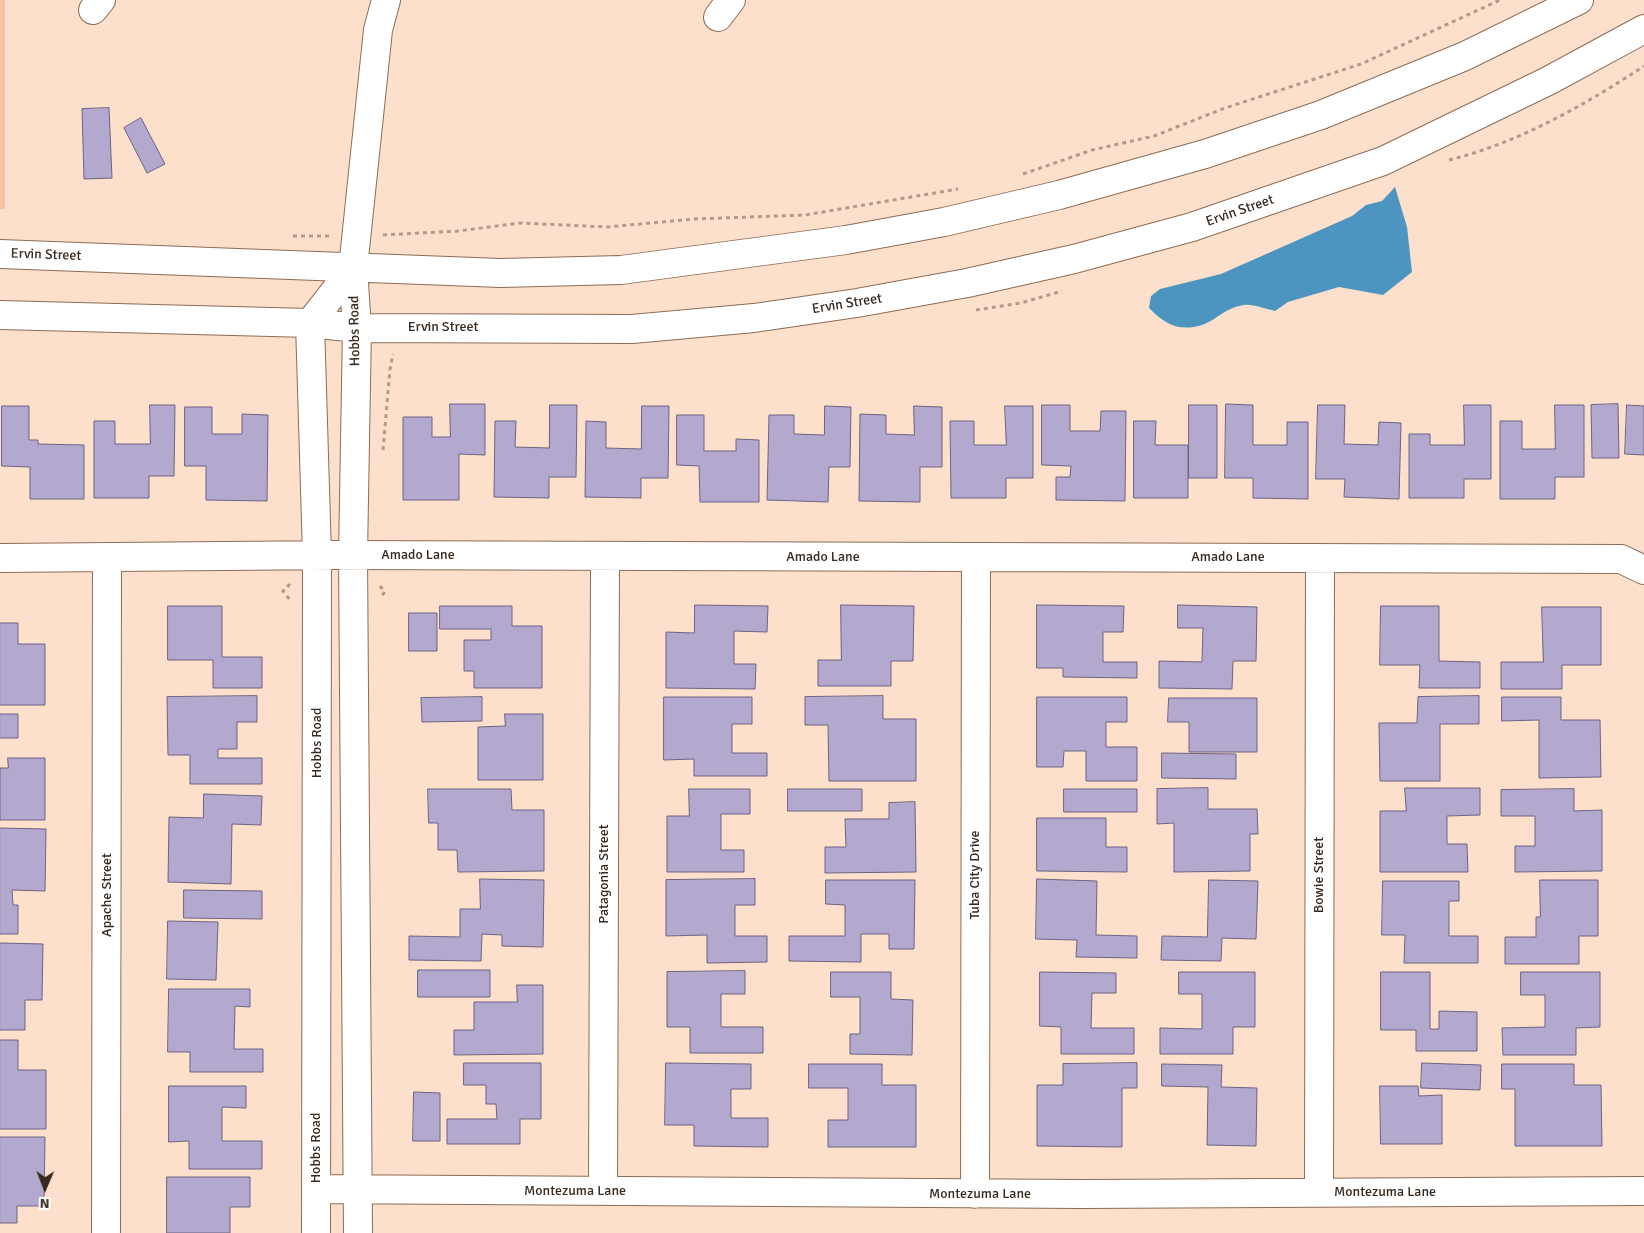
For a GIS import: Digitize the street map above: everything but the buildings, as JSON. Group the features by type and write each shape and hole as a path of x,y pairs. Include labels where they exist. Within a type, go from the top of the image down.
{"street":[{"name":"Hobbs Road","path":"358,1233 353,555 357,328 353,268 378,30 386,0"},
{"name":"Ervin Street","path":"0,254 501,273 621,270 846,240 944,222 1059,195 1196,157 1321,115 1466,56 1579,0"},
{"name":"Ervin Street","path":"0,315 310,323 357,328 632,328 754,318 857,303 967,283 1074,259 1192,227 1383,161 1548,81 1644,29"},
{"name":"Hobbs Road","path":"316,1233 317,555 310,323 353,268"},
{"name":"Amado Lane","path":"0,558 353,555 1621,559 1644,570"},
{"name":"Patagonia Street","path":"603,1191 605,557"},
{"name":"Tuba City Drive","path":"975,1194 976,557"},
{"name":"Apache Street","path":"106,1233 107,558"},
{"name":"Bowie Street","path":"1319,1192 1320,558"},
{"name":"Montezuma Lane","path":"316,1189 975,1194 1644,1190"}],"path":[{"path":"1018,175 1092,150 1154,136 1225,108 1361,64 1500,0"},
{"path":"288,236 356,236 448,231 521,223 607,228 694,219 805,215 964,188"},
{"path":"283,591 290,584"}],"shaded area":[{"path":"0,0 5,0 5,209 0,209"}],"water":[{"path":"1395,187 1407,227 1412,272 1383,295 1339,287 1288,302 1275,311 1244,305 1226,311 1202,325 1186,328 1166,322 1149,308 1151,296 1160,289 1221,274 1352,216 1366,205 1382,201"}]}
